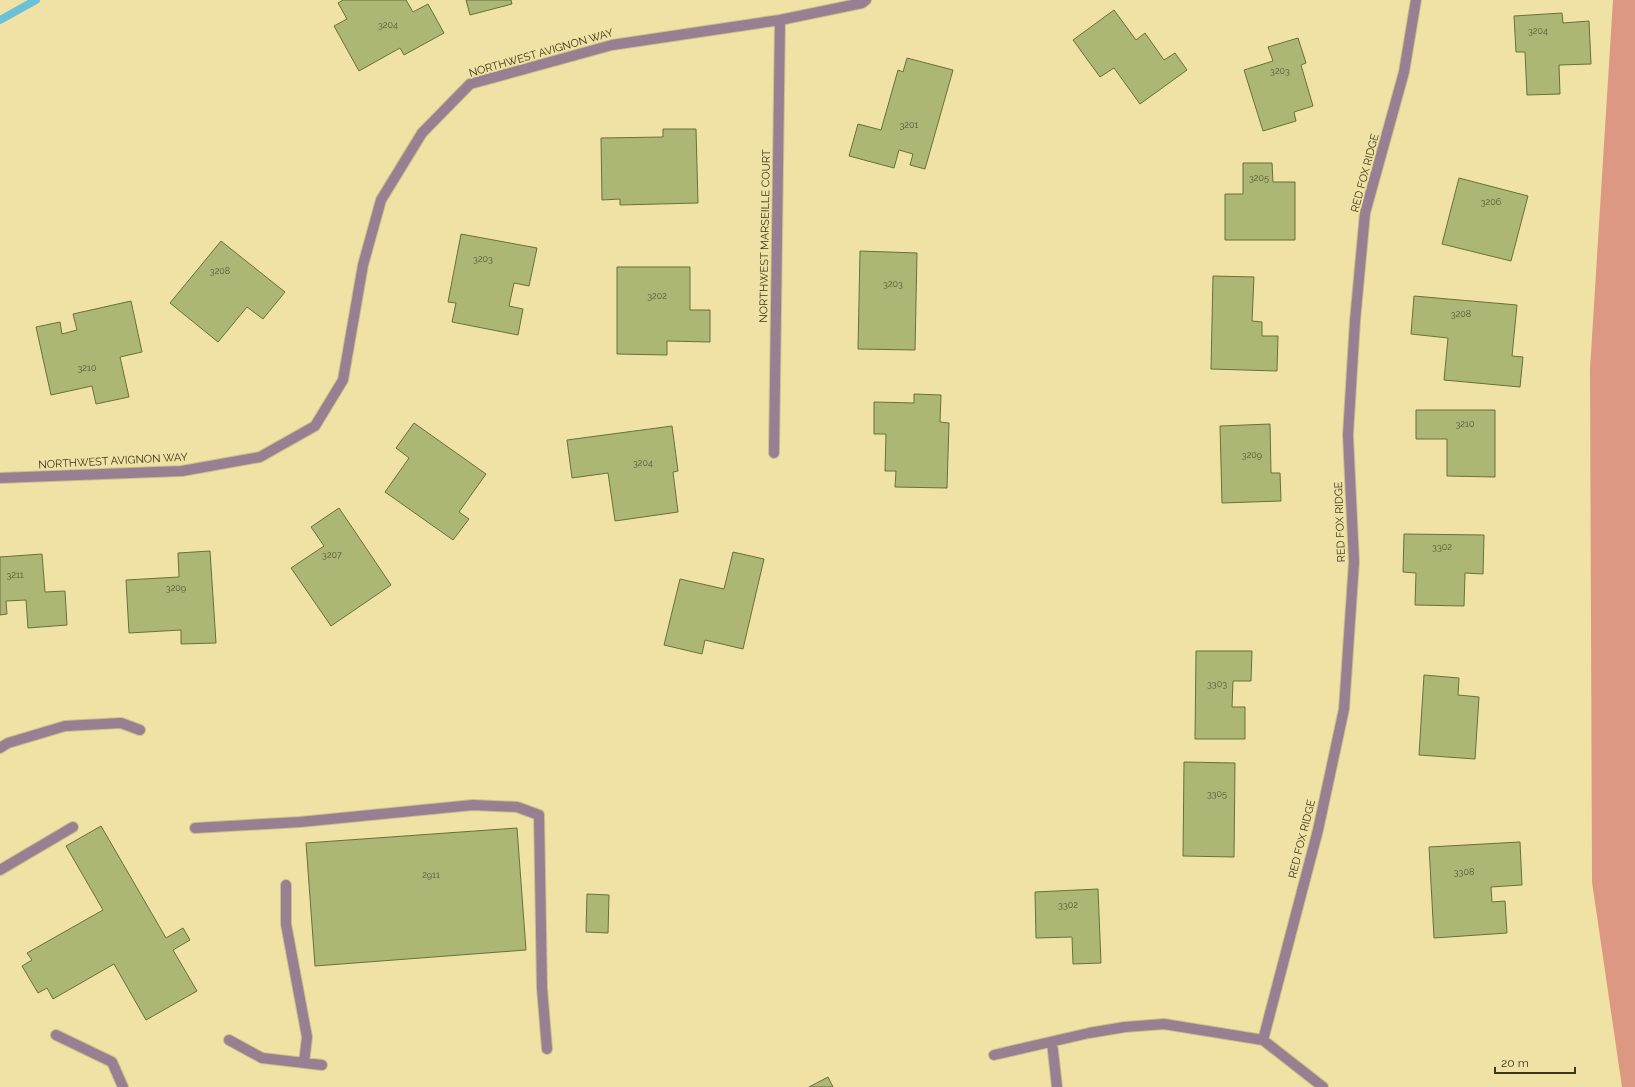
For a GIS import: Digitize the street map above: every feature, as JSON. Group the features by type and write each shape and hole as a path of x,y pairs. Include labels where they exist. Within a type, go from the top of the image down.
{"street":[{"name":"NORTHWEST AVIGNON WAY","path":"0,478 182,471 260,457 315,426 343,380 363,265 381,200 422,134 470,84 612,45 780,20 862,3 866,0"},
{"name":"RED FOX RIDGE","path":"1262,1040 1318,830 1344,709 1354,562 1348,435 1355,321 1365,213 1404,72 1416,0"},
{"name":"NORTHWEST MARSEILLE COURT","path":"774,453 780,20"},
{"path":"0,748 8,743 65,726 121,723 140,730"},
{"path":"195,828 300,822 473,805 518,807 539,815 542,988 547,1049"},
{"path":"0,870 73,827"},
{"path":"286,885 286,924 307,1036 304,1063"},
{"path":"994,1055 1125,1027 1164,1024 1262,1040 1323,1087"},
{"path":"56,1035 112,1062 123,1087"},
{"path":"229,1040 262,1058 322,1065"},
{"path":"1052,1042 1057,1087"}],"shaded area":[{"path":"1613,0 1635,0 1635,1087 1622,1087 1592,882 1590,369"}],"building":[{"path":"343,0 406,0 413,12 428,4 444,33 404,55 400,48 359,71 334,26 347,19 338,3"},
{"path":"466,0 511,0 512,4 470,15"},
{"path":"1114,10 1136,40 1145,33 1164,60 1175,53 1187,70 1140,104 1114,68 1100,77 1073,40"},
{"path":"1562,13 1563,23 1589,21 1591,64 1559,65 1560,94 1527,95 1525,52 1516,52 1514,16"},
{"path":"1298,38 1306,63 1301,65 1313,106 1294,112 1296,121 1263,131 1244,70 1273,61 1268,47"},
{"path":"907,58 953,70 925,169 910,165 913,154 899,150 894,168 849,156 858,124 881,130 898,70 903,72"},
{"path":"663,129 696,129 698,203 620,205 620,199 602,200 601,138 663,137"},
{"path":"1243,163 1272,163 1273,182 1295,182 1295,240 1225,240 1225,194 1243,194"},
{"path":"1459,178 1528,196 1511,261 1442,244"},
{"path":"461,234 537,248 529,286 514,283 509,306 523,309 518,335 452,322 456,303 448,302"},
{"path":"221,241 285,292 263,319 247,307 218,342 170,303"},
{"path":"860,251 917,253 915,350 858,349"},
{"path":"617,267 690,267 690,310 710,310 710,342 667,341 667,355 617,354"},
{"path":"1213,276 1254,277 1252,321 1262,322 1262,336 1278,336 1277,371 1211,369"},
{"path":"1414,296 1517,305 1512,356 1523,357 1520,387 1444,380 1448,338 1411,334"},
{"path":"131,301 142,352 120,357 129,397 96,404 92,386 51,395 36,327 60,322 62,334 77,330 73,314"},
{"path":"914,394 941,395 940,422 949,423 947,488 895,487 896,471 885,471 886,434 874,434 874,402 914,403"},
{"path":"1416,410 1495,410 1495,477 1447,476 1447,439 1416,439"},
{"path":"414,423 486,474 459,512 469,519 453,540 385,492 409,458 396,448"},
{"path":"1270,424 1271,473 1280,473 1281,501 1222,503 1220,426"},
{"path":"672,426 678,471 673,472 678,512 615,521 608,473 572,478 567,440"},
{"path":"339,508 391,585 331,626 291,568 324,546 311,527"},
{"path":"1404,534 1484,535 1483,574 1465,573 1464,606 1415,605 1416,573 1403,572"},
{"path":"210,551 216,643 181,644 181,630 129,633 126,580 179,577 178,553"},
{"path":"733,552 764,559 743,649 705,640 702,654 664,645 680,579 724,589"},
{"path":"42,554 45,592 65,591 67,625 28,628 26,600 6,601 7,614 0,615 0,557"},
{"path":"1196,651 1252,651 1251,681 1233,681 1232,707 1245,707 1245,739 1195,739"},
{"path":"1424,675 1459,678 1458,695 1479,697 1475,759 1419,755"},
{"path":"1184,762 1235,763 1234,857 1183,856"},
{"path":"101,826 166,938 183,928 190,940 173,950 197,991 146,1020 114,964 53,999 47,988 38,993 22,966 32,960 27,953 103,910 66,846"},
{"path":"517,828 526,950 315,966 306,843"},
{"path":"1520,842 1522,885 1491,887 1492,902 1505,901 1507,933 1434,938 1429,847"},
{"path":"1098,889 1101,963 1073,964 1072,937 1036,938 1035,892"},
{"path":"587,894 609,895 608,933 586,932"},
{"path":"828,1077 833,1087 809,1087"}],"waterway":[{"path":"0,20 36,0"}]}
